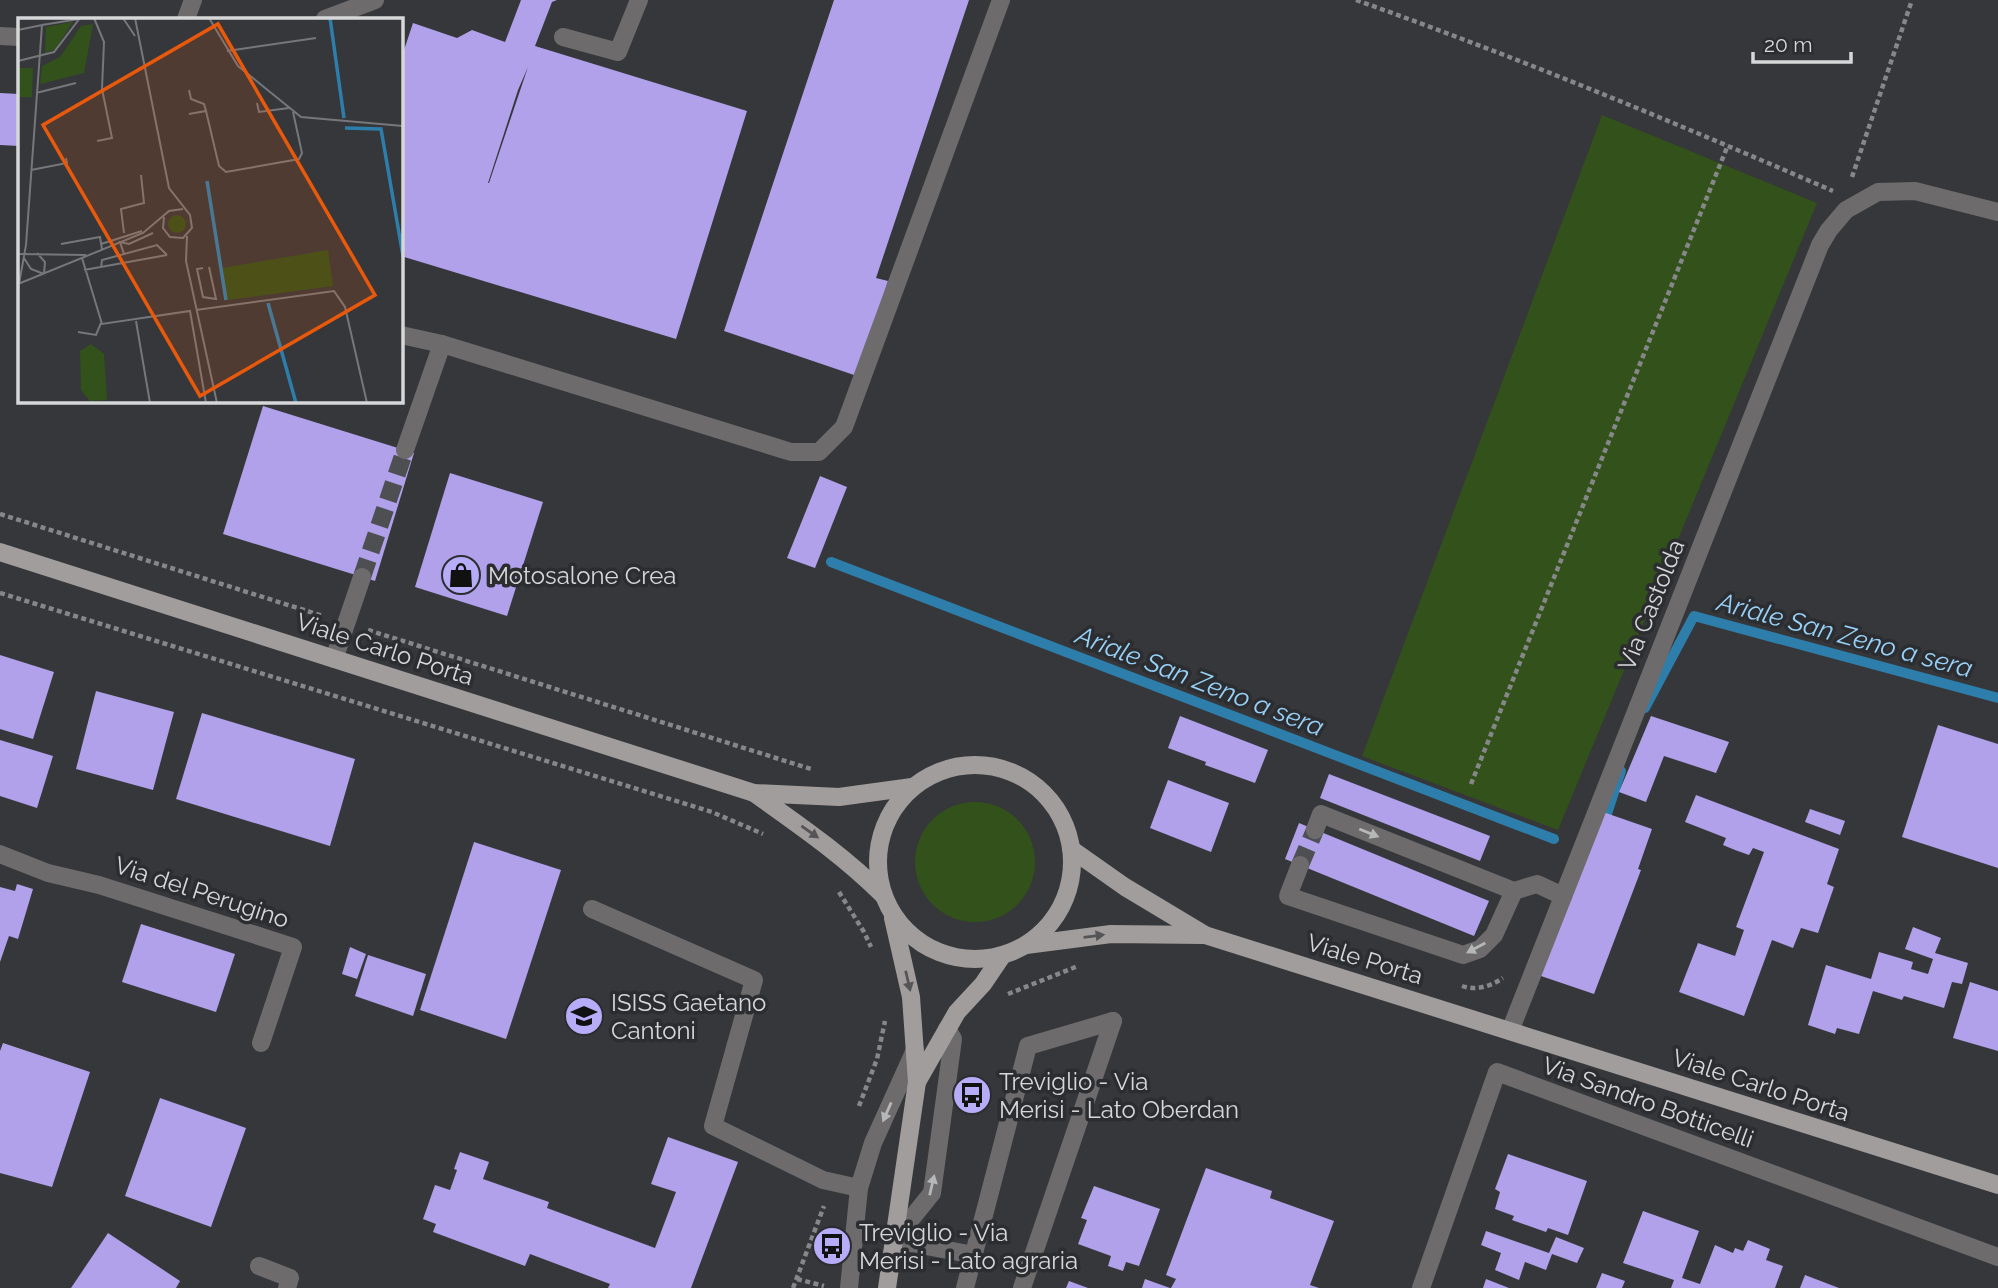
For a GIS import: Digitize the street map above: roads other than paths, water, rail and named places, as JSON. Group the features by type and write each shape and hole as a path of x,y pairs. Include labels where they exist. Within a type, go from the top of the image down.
{"main road":[{"name":"Viale Carlo Porta","path":"0,552 754,793 839,797 912,787"},
{"name":"Viale Carlo Porta","path":"966,764 995,766 1014,773 1046,795 1063,820 1071,849 1071,877 1063,903 1047,926 1026,945 1002,956 976,960 951,956 927,947 906,932 892,915 883,895 877,866 880,836 892,810 912,787 937,772 966,764"},
{"name":"Viale Carlo Porta","path":"754,793 823,842 883,895"},
{"path":"1071,849 1125,887 1205,935"},
{"path":"887,1288 917,1082 911,997 892,915"},
{"path":"1026,945 1111,934 1205,935"},
{"name":"Viale Porta","path":"1205,935 1510,1031"},
{"path":"917,1082 957,1012 983,984 1002,956"},
{"name":"Viale Carlo Porta","path":"1510,1031 1998,1185"}],"street":[{"path":"186,18 194,0"},
{"path":"327,18 375,0"},
{"path":"563,37 618,52 639,0"},
{"path":"402,335 442,344 791,452 819,453 844,427 1000,0"},
{"path":"0,36 18,37"},
{"name":"Via Castolda","path":"1510,1031 1819,245 1846,210 1878,191 1915,191 1998,212"},
{"path":"405,450 442,344"},
{"path":"334,659 362,577"},
{"path":"1315,830 1321,814 1514,891 1537,884 1563,896"},
{"name":"Via del Perugino","path":"0,854 48,873 99,885 292,947 261,1043"},
{"path":"1300,865 1288,896 1463,955 1480,949 1494,935 1514,891"},
{"path":"592,909 754,980 713,1126 823,1180 859,1188"},
{"path":"965,1288 1028,1046 1113,1021 1022,1288"},
{"path":"947,1030 953,1039 932,1193 894,1240 974,1255"},
{"path":"849,1288 859,1188 873,1143 915,1050"},
{"name":"Via Sandro Botticelli","path":"1421,1288 1497,1072 1998,1257"},
{"path":"259,1266 290,1278 287,1288"}],"waterway":[{"name":"Ariale San Zeno a sera","path":"831,562 1554,839"},
{"name":"Ariale San Zeno a sera","path":"1645,708 1694,616 1998,698"},
{"name":"Ariale San Zeno a sera","path":"1604,823 1621,771"}],"tunnel":[{"path":"362,577 405,450"},
{"path":"1300,865 1315,830"}],"place":[{"name":"Motosalone Crea","path":"461,575"},
{"name":"ISISS Gaetano Cantoni","path":"584,1016"},
{"name":"Treviglio - Via Merisi - Lato Oberdan","path":"972,1095"},
{"name":"Treviglio - Via Merisi - Lato agraria","path":"832,1246"}]}
